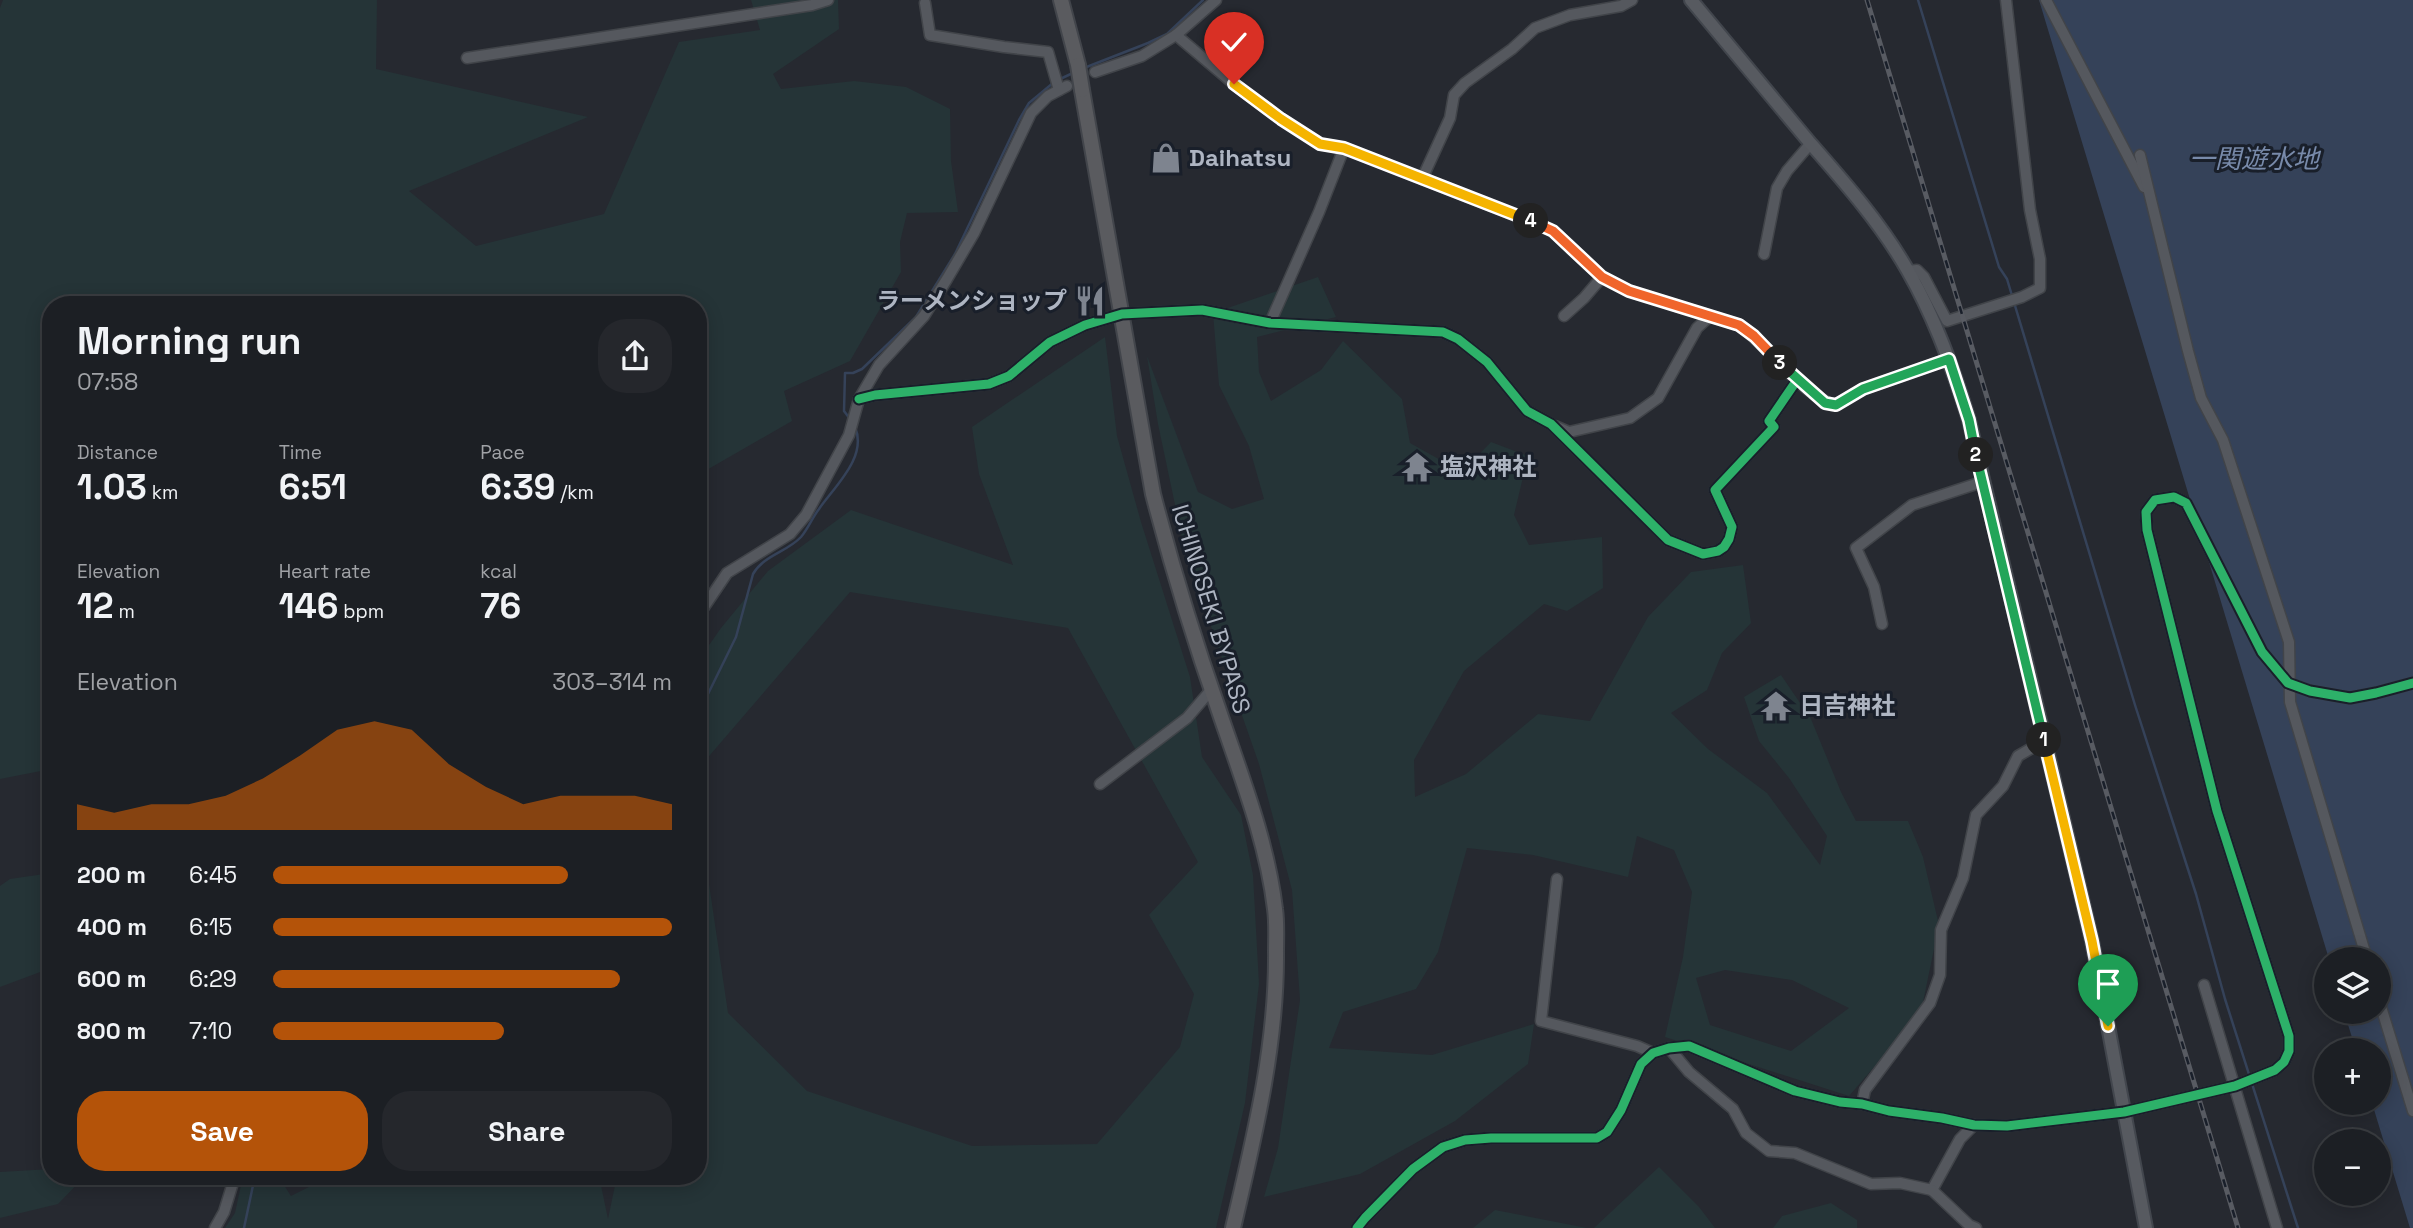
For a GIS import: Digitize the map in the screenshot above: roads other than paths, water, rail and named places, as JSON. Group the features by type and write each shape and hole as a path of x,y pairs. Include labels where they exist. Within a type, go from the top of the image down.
{"highway":[{"name":"ICHINOSEKI BYPASS","path":"1061,0 1078,65 1153,494 1168,553 1254,816 1268,865 1276,912 1276,996 1273,1023 1245,1178 1233,1228"}],"main road":[{"path":"1691,0 1882,231 1908,271 1949,359 1969,420 2092,941 2146,1228"}],"street":[{"path":"467,58 813,5 828,0"},
{"path":"1095,72 1142,55 1176,35 1216,0"},
{"path":"1422,179 1450,118 1454,95 1465,83 1512,49 1535,28 1570,15 1621,6 1632,0"},
{"path":"1908,271 1917,270 1924,277 1947,321 2009,302 2040,288 2040,259 2030,210 2006,0"},
{"path":"2046,0 2152,203"},
{"path":"707,603 727,573 790,534 806,515 851,431 859,400 879,365 924,316 947,279 985,211 1031,113 1048,96 1063,88 1048,52 930,35 925,4"},
{"path":"1176,35 1234,84 1320,144 1344,148 1553,231 1602,277 1629,291 1739,325 1825,403 1836,405 1863,389 1949,359"},
{"path":"1764,254 1777,188 1787,171 1811,144"},
{"path":"1270,323 1344,148"},
{"path":"2140,155 2201,398 2223,440 2289,642 2290,702 2363,947"},
{"path":"1564,316 1602,277"},
{"path":"859,400 875,395 989,383 1009,376 1050,342 1084,325 1122,314 1202,310 1270,323 1443,332 1458,339 1486,362 1527,411 1569,432 1630,418 1658,398 1697,328 1710,316"},
{"path":"1550,424 1668,540 1703,554 1711,553 1724,547 1732,527 1715,490 1774,427 1769,421 1797,380"},
{"path":"1882,624 1874,587 1856,548 1912,505 1982,482"},
{"path":"1357,1228 1413,1169 1443,1147 1478,1139 1597,1138 1607,1132 1622,1110 1642,1063 1653,1053 1669,1048 1689,1046 1795,1091 1840,1102 1974,1125 2007,1126 2124,1112 2262,1077 2284,1062 2289,1051 2289,1036 2217,811 2147,530 2146,512 2155,500 2174,497 2186,503 2262,652 2288,682 2310,691 2350,698 2413,682"},
{"path":"1100,784 1188,718 1211,690"},
{"path":"1862,1104 1866,1090 1930,1003 1940,975 1941,930 1964,878 1976,815 2003,786 2018,756 2044,741"},
{"path":"1557,879 1541,1021 1637,1046 1653,1053"},
{"path":"2204,985 2240,1084 2277,1228"},
{"path":"2386,1024 2413,1111"},
{"path":"1669,1048 1689,1072 1733,1109 1746,1133 1769,1152 1796,1153 1871,1184 1900,1184 1931,1189 1972,1227"},
{"path":"1931,1189 1960,1139 1974,1125"},
{"path":"215,1228 225,1212 232,1185"}],"water":[{"name":"一関遊水地","path":"2039,0 2413,0 2413,1228 2410,1228 2391,1166 2391,1129 2380,1129 2376,1115 2391,1115 2391,1038 2352,1038 2348,1024 2391,1024 2391,947 2325,947"}],"waterway":[{"path":"1084,68 1167,34 1203,0"},
{"path":"1918,0 1999,267 2007,279 2135,705 2196,894 2225,999 2298,1228"},
{"path":"1058,80 1075,72"},
{"path":"850,419 844,411 845,373 862,369 916,317 955,254 1019,120 1029,103 1053,83"},
{"path":"707,696 736,637 753,574 763,562 801,537 848,471 857,449 855,427"},
{"path":"244,1228 253,1185"}],"railway":[{"path":"1867,0 2238,1228"}],"place":[{"name":"Daihatsu","path":"1166,158"},
{"name":"ラーメンショップ","path":"1090,301"},
{"name":"塩沢神社","path":"1417,467"},
{"name":"日吉神社","path":"1776,706"}]}
